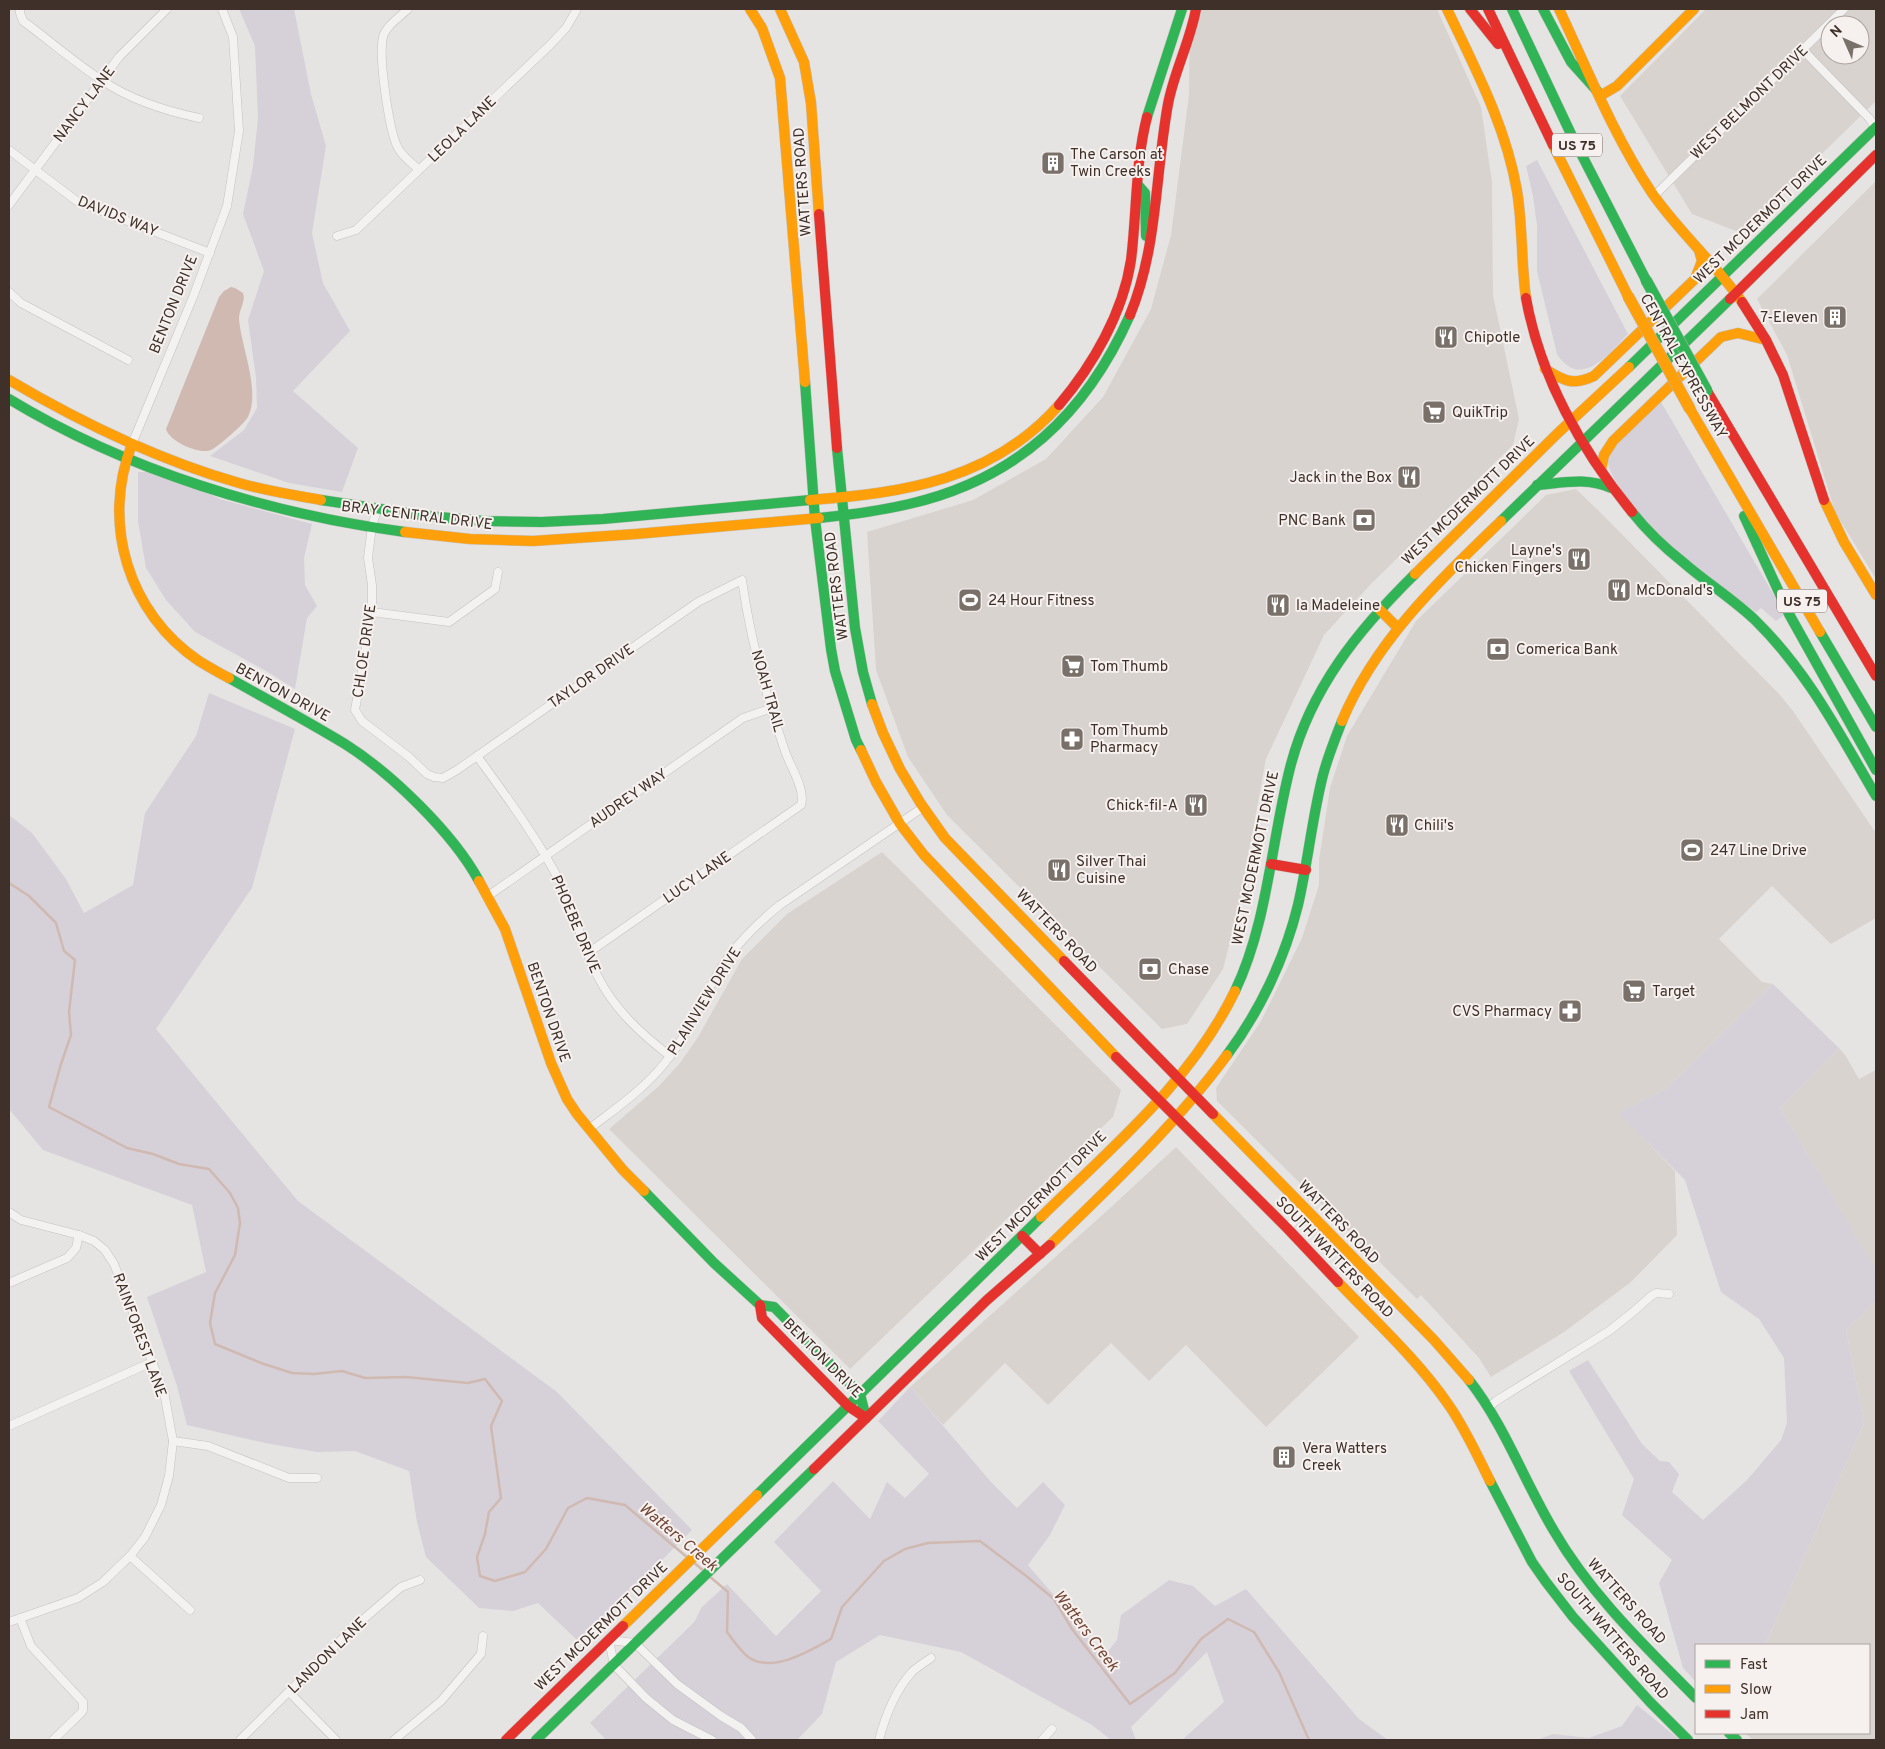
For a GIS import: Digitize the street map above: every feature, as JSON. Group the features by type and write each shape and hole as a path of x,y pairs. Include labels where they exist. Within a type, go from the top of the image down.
{"main road":[{"name":"WATTERS ROAD","path":"750,9 762,28 780,78 816,519 831,649 842,696 856,740 876,782 900,824 924,855 1158,1101 1177,1118"},
{"name":"WATTERS ROAD","path":"780,9 804,62 811,103 830,375 851,607 869,695 888,746 901,772 922,808 945,838 1444,1350 1472,1382 1507,1438 1536,1500 1575,1565 1617,1615 1695,1697"},
{"path":"955,491 963,478 986,467 998,458 998,455 1035,430 1090,365 1103,343 1116,312 1130,267 1142,143 1148,112 1182,9"},
{"path":"1147,260 1168,100 1187,46 1196,9"},
{"path":"1447,9 1496,115 1511,162 1517,191 1524,281 1530,319 1545,368 1571,422 1612,488 1630,511 1665,547 1744,610 1787,653 1821,702 1876,796"},
{"path":"1470,9 1511,60"},
{"name":"CENTRAL EXPRESSWAY","path":"1488,9 1511,60 1628,296 1728,476 1876,727"},
{"name":"CENTRAL EXPRESSWAY","path":"1512,9 1571,134 1646,280 1707,391 1876,676"},
{"path":"1543,9 1571,62 1599,94"},
{"path":"1559,9 1637,170 1654,196 1736,293 1766,340 1787,384 1810,462 1826,505 1846,545 1876,595"},
{"path":"1599,94 1617,86 1694,9"},
{"name":"WEST MCDERMOTT DRIVE","path":"506,1740 1022,1236 1158,1101 1178,1078 1218,1025 1240,982 1259,925 1286,782 1297,743 1319,692 1354,638 1379,610 1571,422 1876,127"},
{"path":"536,1740 987,1300 1040,1254 1197,1096 1235,1045 1262,999 1280,959 1295,918 1306,870 1316,806 1324,770 1333,744 1346,712 1368,669 1397,627 1428,592 1876,155"},
{"path":"1138,185 1145,193 1147,260"},
{"path":"1545,368 1560,378 1575,383 1585,381 1594,376 1695,279 1702,261 1699,250"},
{"name":"BRAY CENTRAL DRIVE","path":"9,399 29,412 126,459 236,497 332,520 425,534 513,541 643,534 844,516 898,508 955,491 980,480 1023,455 1059,424 1089,390 1116,348 1131,314 1147,260"},
{"path":"1601,470 1604,455 1613,441 1721,337 1730,333 1742,332 1766,340"},
{"name":"BRAY CENTRAL DRIVE","path":"9,380 37,397 132,444 180,464 240,483 339,505 431,517 514,522 651,514 883,494 918,488 972,471 998,455"},
{"name":"BENTON DRIVE","path":"132,444 126,459 120,488 119,522 132,577 142,599 158,623 179,646 199,661 325,732 370,762 435,821 471,866 506,929 550,1063 567,1099 623,1170 714,1263 760,1305 774,1307 860,1394 866,1418"},
{"path":"1728,476 1758,554 1830,689 1876,770"},
{"path":"1537,485 1559,484 1580,480 1601,482 1612,488"},
{"path":"1379,610 1397,627"},
{"path":"1271,864 1306,870"},
{"name":"SOUTH WATTERS ROAD","path":"1177,1118 1287,1228 1420,1367 1448,1403 1462,1426 1508,1518 1532,1562 1546,1582 1572,1617 1650,1702 1688,1740"},
{"path":"1022,1236 1040,1254"},
{"name":"BENTON DRIVE","path":"760,1305 762,1318 848,1406 866,1418"}],"street":[{"path":"20,9 23,20 102,80 119,90 168,111 199,118"},
{"name":"NANCY LANE","path":"9,206 120,57 167,9"},
{"name":"BENTON DRIVE","path":"132,444 227,206 239,131 233,37 222,9"},
{"path":"408,9 384,33 382,60 392,131 396,145 419,170"},
{"name":"LEOLA LANE","path":"337,236 356,230 550,45 566,28 577,9"},
{"name":"WEST BELMONT DRIVE","path":"1654,196 1844,9"},
{"path":"1803,50 1876,127"},
{"name":"DAVIDS WAY","path":"9,150 78,202 210,252"},
{"path":"9,292 21,303 128,360"},
{"name":"CHLOE DRIVE","path":"377,510 372,526 368,558 372,585 372,612 355,710 362,721 409,757 427,774 443,778"},
{"path":"372,612 449,622 495,588 498,572"},
{"name":"NOAH TRAIL","path":"742,580 755,646 772,708 786,752 803,795 803,800"},
{"name":"TAYLOR DRIVE","path":"443,778 478,756 698,602 742,580"},
{"name":"AUDREY WAY","path":"488,896 544,855 743,718 772,708"},
{"name":"PHOEBE DRIVE","path":"478,756 524,820 560,880 596,974 613,1002 642,1034 670,1056"},
{"name":"LUCY LANE","path":"588,953 794,810 801,805 803,800"},
{"name":"PLAINVIEW DRIVE","path":"589,1129 646,1084 670,1056 728,958 761,920 922,808"},
{"path":"1287,1228 1306,1210"},
{"name":"RAINFOREST LANE","path":"9,1212 20,1220 79,1235 94,1241 105,1250 114,1264 164,1392 173,1441 169,1476 161,1505 145,1537 130,1556 103,1582 78,1598 9,1622"},
{"path":"9,1283 67,1258 76,1248 79,1235"},
{"path":"1488,1408 1496,1401 1559,1364 1609,1331 1651,1296 1656,1293 1669,1294"},
{"path":"9,1426 152,1362"},
{"path":"173,1441 208,1446 289,1478 317,1478"},
{"path":"130,1556 190,1610"},
{"name":"LANDON LANE","path":"240,1740 353,1628 401,1587 420,1580"},
{"path":"20,1618 31,1646 83,1702 81,1713 53,1740"},
{"path":"394,1740 441,1701 481,1654 483,1636"},
{"path":"712,1740 673,1720 646,1698 614,1665 609,1640 635,1644 677,1684 741,1728 752,1740"},
{"path":"879,1740 883,1723 899,1691 912,1671 931,1658"},
{"path":"289,1692 336,1740"},
{"path":"1042,1740 1052,1729"}],"shaded area":[{"path":"239,9 294,9 311,94 326,146 312,233 323,283 350,331 293,391 358,448 342,492 289,483 210,456 244,430 257,408 256,378 248,320 264,271 243,214 253,166 258,118 255,46"},
{"path":"1190,9 1437,9 1481,107 1492,182 1493,295 1519,419 1513,445 1371,584 1324,635 1266,759 1238,911 1223,969 1187,1024 1162,1029 947,815 908,757 876,670 867,532 973,500 1046,459 1103,397 1151,309 1171,235 1189,95"},
{"path":"1706,9 1876,9 1876,101 1741,233 1692,214 1620,96"},
{"path":"1537,160 1628,334 1604,358 1585,369 1576,369 1566,365 1557,354 1537,271 1537,226 1526,166"},
{"path":"1876,181 1876,579 1835,512 1787,355 1757,299"},
{"path":"231,287 243,293 244,296 239,319 251,382 251,406 246,420 225,440 211,450 199,451 178,442 168,434 166,429 219,297"},
{"path":"1661,402 1785,614 1776,621 1761,608 1756,612 1660,536 1628,499 1610,471 1608,456 1612,448"},
{"path":"138,472 147,472 220,499 312,524 304,558 305,585 317,606 307,618 295,689 195,632 166,600 146,568 138,521"},
{"path":"1576,489 1779,694 1793,711 1876,833 1876,918 1831,944 1772,886 1719,939 1762,982 1773,984 1666,1089 1619,1113 1675,1171 1677,1235 1631,1282 1564,1332 1491,1377 1479,1358 1421,1295 1417,1299 1217,1101 1216,1088 1261,1021 1302,938 1319,885 1319,860 1330,788 1347,736 1416,621 1546,495"},
{"path":"209,693 295,729 252,888 156,1029 298,1201 557,1392 692,1530 577,1640 538,1603 513,1611 479,1608 426,1557 417,1522 409,1471 355,1451 317,1452 265,1443 187,1425 177,1386 147,1297 206,1272 192,1205 43,1150 9,1109 9,815 32,833 66,879 84,913 133,885 145,813 196,736"},
{"path":"882,852 1121,1090 1113,1117 850,1369 609,1129 658,1087 680,1063 698,1037 742,959 787,914"},
{"path":"1773,984 1839,1048 1780,1108 1873,1265 1876,1265 1876,1301 1846,1330 1864,1423 1765,1644 1695,1644 1695,1681 1683,1668 1659,1583 1672,1560 1622,1515 1634,1479 1569,1371 1588,1360 1642,1444 1660,1461 1669,1462 1679,1474 1672,1492 1703,1520 1747,1480 1781,1440 1787,1423 1784,1358 1759,1319 1721,1292 1685,1180 1618,1113 1666,1089"},
{"path":"1839,1048 1859,1079 1876,1070 1876,1265 1873,1266 1780,1108"},
{"path":"1176,1147 1359,1337 1266,1427 1186,1345 1149,1381 1111,1343 1048,1405 1005,1363 943,1425 910,1387"},
{"path":"1876,1301 1876,1740 1753,1740 1746,1734 1870,1734 1870,1644 1765,1644 1864,1423 1846,1330"},
{"path":"910,1387 991,1482 1017,1508 1043,1482 1065,1505 1050,1535 1028,1565 1070,1614 1103,1657 1117,1640 1121,1615 1169,1580 1193,1586 1215,1606 1246,1589 1359,1719 1388,1740 1182,1740 1224,1702 1207,1652 1131,1727 1136,1740 1111,1740 1092,1725 961,1652 880,1635 836,1662 822,1714 797,1740 606,1740 590,1723 695,1621 701,1608 727,1584 776,1636 821,1591 774,1542 833,1481 870,1519 887,1482 905,1498 929,1474 878,1421"},
{"path":"1637,1705 1680,1740 1537,1740 1553,1734 1589,1738 1622,1726"}],"waterway":[{"name":"Watters Creek","path":"9,883 29,896 56,923 64,951 75,960 69,1012 71,1035 49,1107 127,1148 153,1154 179,1164 209,1169 230,1193 238,1208 240,1223 235,1255 215,1293 210,1323 215,1344 261,1363 292,1373 314,1374 342,1371 365,1378 406,1377 468,1383 485,1379 502,1401 491,1426 501,1498 489,1512 485,1534 477,1557 480,1576 495,1581 525,1572 546,1549 568,1508 587,1498 625,1505 688,1558"},
{"name":"Watters Creek","path":"709,1576 728,1592 727,1632 736,1644 747,1656 756,1661 778,1662 801,1655 831,1639 842,1607 884,1561 905,1549 928,1543 980,1541 1054,1599 1072,1629 1130,1704 1175,1673 1201,1639 1228,1619 1254,1632 1279,1672 1309,1740"},
{"name":"Watters Creek","path":"692,1561 705,1572"}],"traffic: fast":[{"path":"1147,117 1182,9"},
{"path":"1512,9 1571,134 1646,280"},
{"path":"1543,9 1571,62 1598,92"},
{"path":"1629,367 1876,127"},
{"path":"1138,185 1145,193 1146,236"},
{"path":"1646,280 1707,391"},
{"path":"1501,521 1730,299"},
{"path":"819,518 886,509 948,493 983,478 1015,459 1044,437 1069,412 1092,383 1112,351 1130,315"},
{"path":"805,382 815,519 831,649 835,671 856,740 861,750"},
{"path":"9,399 101,447 150,468 200,485 302,514 405,532"},
{"path":"837,448 855,628 863,672 872,704"},
{"path":"1537,485 1583,482 1611,488"},
{"path":"321,500 428,516 484,521 542,522 603,519 810,500"},
{"path":"1632,512 1663,545 1747,612 1774,640 1822,704 1876,796"},
{"path":"1744,516 1789,614 1876,770"},
{"path":"1235,991 1255,937 1290,768 1310,712 1323,687 1356,639 1415,574"},
{"path":"1820,632 1876,727"},
{"path":"229,678 345,744 382,771 401,787 454,843 479,881"},
{"path":"1227,1055 1261,1002 1279,964 1293,925 1305,873 1323,775 1342,721"},
{"path":"644,1191 714,1263 760,1305 774,1307 860,1394 866,1418"},
{"path":"757,1495 1041,1217"},
{"path":"1469,1380 1504,1435 1554,1531 1585,1577 1620,1619 1695,1697"},
{"path":"536,1740 814,1469"},
{"path":"1490,1481 1532,1562 1546,1582 1573,1617 1650,1702 1688,1740"},
{"path":"1730,1734 1737,1740"}],"traffic: slow":[{"path":"750,9 762,28 780,78 805,382"},
{"path":"780,9 804,62 811,103 819,214"},
{"path":"1447,9 1479,75 1497,120 1512,167 1519,204 1526,298"},
{"path":"1559,9 1602,103 1638,171 1663,207 1742,302"},
{"path":"1600,96 1617,86 1694,9"},
{"path":"1553,145 1628,296"},
{"path":"1545,369 1569,381 1580,381 1594,376 1695,279 1702,261 1699,250"},
{"path":"1628,296 1690,409"},
{"path":"1601,470 1604,455 1613,441 1721,337 1738,333 1766,340"},
{"path":"1415,574 1559,432 1629,367"},
{"path":"9,380 64,411 150,452 209,474 249,486 321,500"},
{"path":"810,500 879,493 913,487 945,478 976,466 1005,450 1033,430 1059,405"},
{"path":"1690,409 1820,632"},
{"path":"132,444 123,474 119,504 121,535 127,564 138,592 154,618 174,641 199,661 229,678"},
{"path":"1824,500 1844,542 1876,595"},
{"path":"405,532 470,539 533,541 819,518"},
{"path":"1342,721 1372,664 1391,638 1432,589 1501,521"},
{"path":"1379,609 1397,627"},
{"path":"872,704 900,769 921,804 945,838 1064,961"},
{"path":"861,750 876,782 900,824 924,855 1116,1057"},
{"path":"479,881 505,929 551,1063 567,1099 623,1170 644,1191"},
{"path":"1041,1217 1122,1139 1173,1084 1217,1024 1235,991"},
{"path":"1050,1245 1165,1130 1227,1055"},
{"path":"1213,1114 1434,1340 1469,1380"},
{"path":"1338,1282 1436,1387 1460,1423 1490,1481"},
{"path":"623,1626 757,1495"}],"traffic: jam":[{"path":"1130,315 1139,289 1151,237 1168,104 1196,9"},
{"path":"1470,9 1498,44"},
{"path":"1488,9 1553,145"},
{"path":"1059,405 1095,356 1114,319 1127,280 1133,242 1140,152 1147,117"},
{"path":"1730,299 1876,155"},
{"path":"819,214 837,448"},
{"path":"1526,298 1541,356 1566,412 1596,464 1632,512"},
{"path":"1742,302 1766,340 1783,375 1824,500"},
{"path":"1707,391 1876,676"},
{"path":"1271,864 1306,870"},
{"path":"1064,961 1213,1114"},
{"path":"1116,1057 1287,1228 1338,1282"},
{"path":"1022,1236 1040,1254"},
{"path":"814,1469 987,1300 1050,1245"},
{"path":"760,1305 762,1318 848,1406 866,1418"},
{"path":"506,1740 623,1626"}],"place":[{"name":"The Carson at Twin Creeks","path":"1053,163"},
{"name":"7-Eleven","path":"1835,317"},
{"name":"Chipotle","path":"1446,337"},
{"name":"QuikTrip","path":"1434,412"},
{"name":"Jack in the Box","path":"1409,477"},
{"name":"PNC Bank","path":"1364,520"},
{"name":"Layne's Chicken Fingers","path":"1579,559"},
{"name":"McDonald's","path":"1619,590"},
{"name":"24 Hour Fitness","path":"970,600"},
{"name":"la Madeleine","path":"1278,605"},
{"name":"Comerica Bank","path":"1498,649"},
{"name":"Tom Thumb","path":"1073,666"},
{"name":"Tom Thumb Pharmacy","path":"1072,739"},
{"name":"Chick-fil-A","path":"1196,805"},
{"name":"Chili's","path":"1397,825"},
{"name":"247 Line Drive","path":"1692,850"},
{"name":"Silver Thai Cuisine","path":"1059,870"},
{"name":"Chase","path":"1150,969"},
{"name":"Target","path":"1634,991"},
{"name":"CVS Pharmacy","path":"1570,1011"},
{"name":"Vera Watters Creek","path":"1284,1457"}]}
